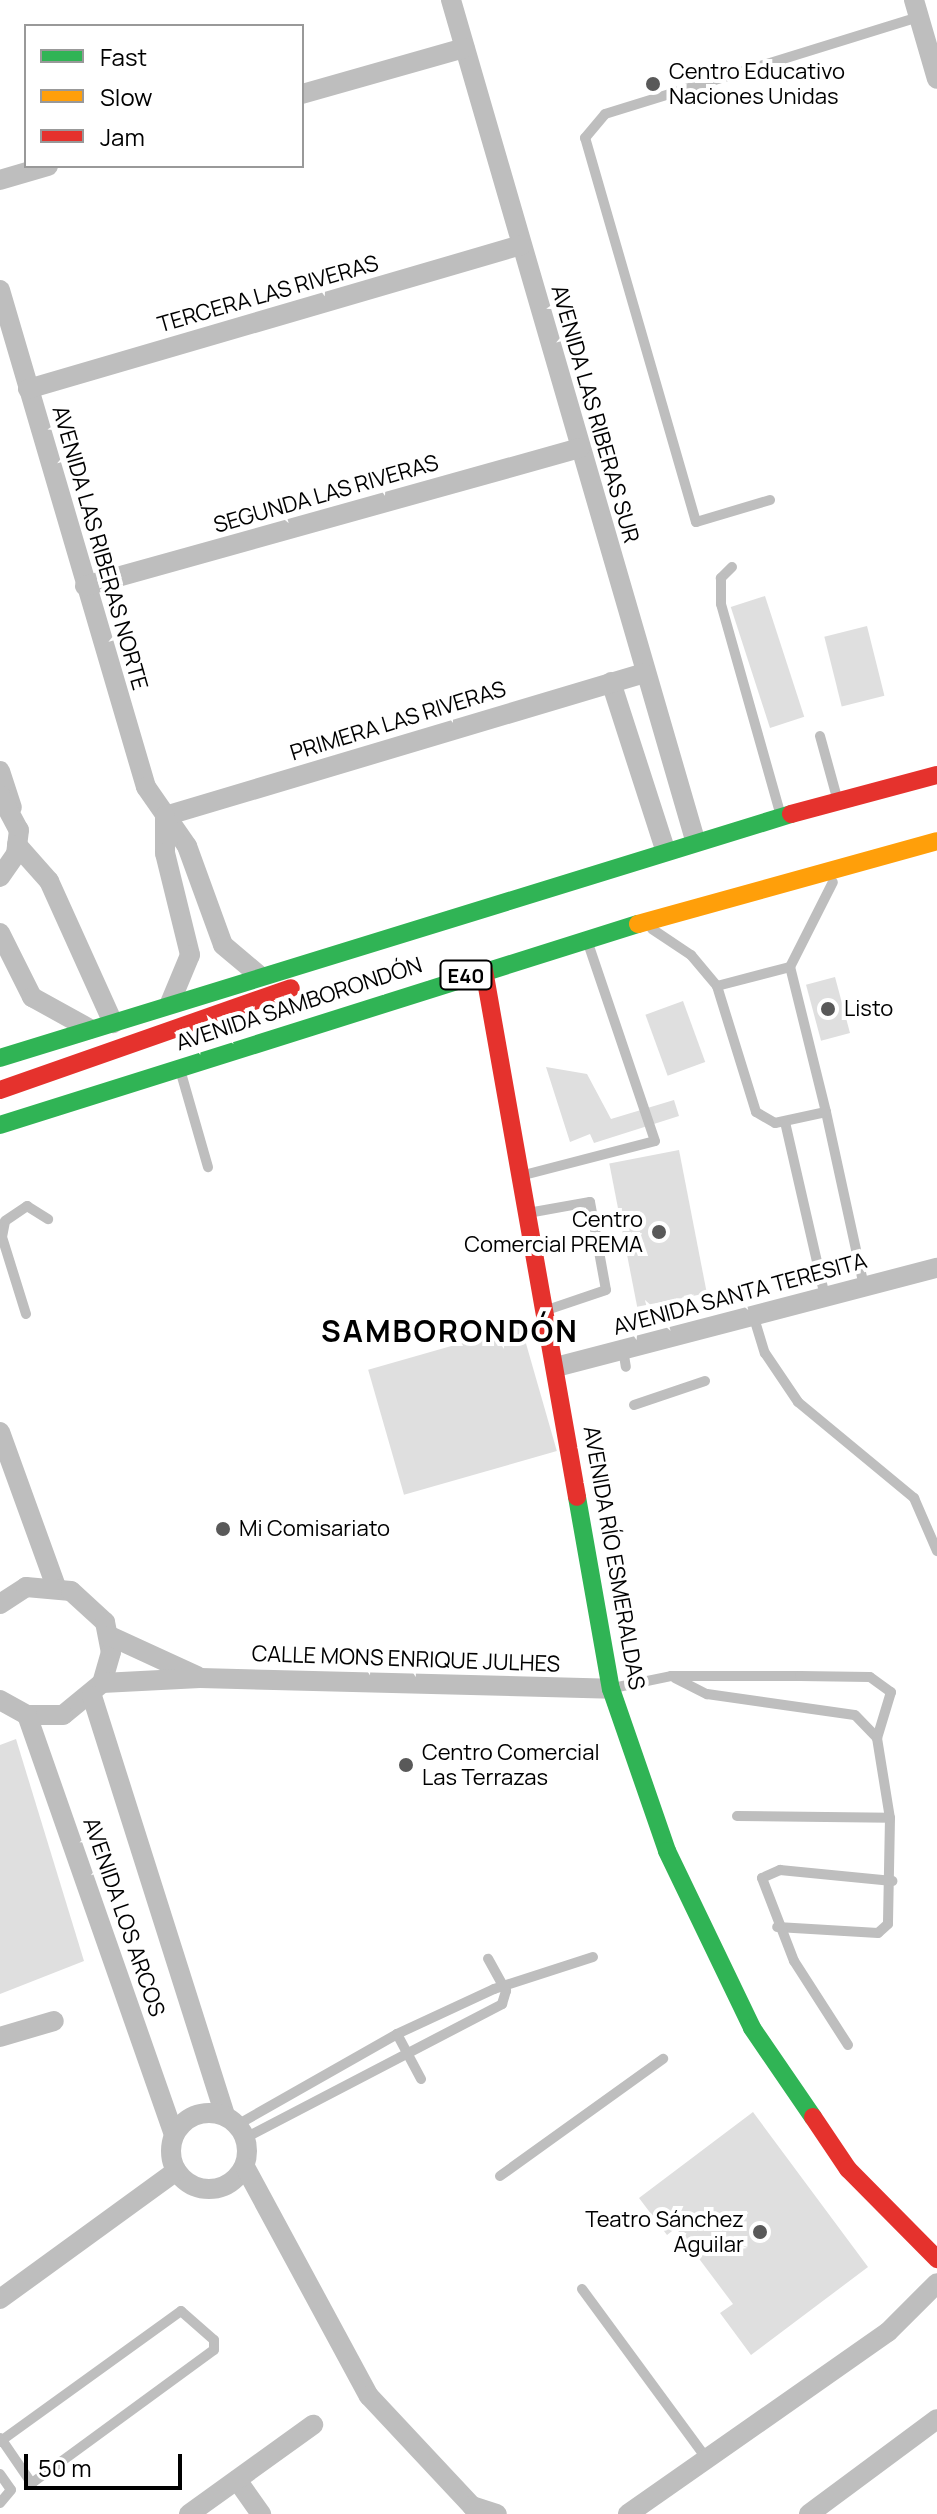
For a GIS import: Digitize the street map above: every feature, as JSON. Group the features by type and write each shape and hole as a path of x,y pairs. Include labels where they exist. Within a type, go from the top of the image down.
{"main road":[{"name":"AVENIDA SAMBORONDÓN","path":"0,1058 665,849 937,775"},
{"path":"851,861 937,822"},
{"name":"AVENIDA SAMBORONDÓN","path":"0,1125 640,921 851,861 937,841"},
{"path":"0,1090 242,1010 465,911"},
{"name":"AVENIDA RÍO ESMERALDAS","path":"484,970 611,1689 673,1866 752,2028 848,2169 937,2259"}],"street":[{"name":"AVENIDA LAS RIBERAS SUR","path":"451,0 695,840"},
{"path":"917,9 937,79"},
{"path":"304,93 465,48"},
{"path":"0,180 41,168"},
{"name":"TERCERA LAS RIVERAS","path":"28,389 521,245"},
{"name":"AVENIDA LAS RIBERAS NORTE","path":"0,290 146,787 187,846 215,931 260,976"},
{"name":"SEGUNDA LAS RIVERAS","path":"85,586 580,448"},
{"name":"PRIMERA LAS RIVERAS","path":"165,816 644,673"},
{"path":"611,682 665,849"},
{"path":"0,771 17,845 49,881 113,1023"},
{"path":"165,816 165,853 190,955 168,1005"},
{"path":"0,877 17,845"},
{"path":"0,933 32,997 90,1029"},
{"name":"AVENIDA SANTA TERESITA","path":"556,1367 624,1358 696,1340 825,1296 937,1268"},
{"path":"0,1432 6,1470 56,1587"},
{"path":"0,1601 26,1587 56,1587 84,1599 110,1636 97,1690 63,1715 27,1715 0,1700"},
{"name":"CALLE MONS ENRIQUE JULHES","path":"110,1636 200,1678"},
{"name":"CALLE MONS ENRIQUE JULHES","path":"97,1690 200,1678 611,1689"},
{"name":"AVENIDA LOS ARCOS","path":"97,1690 236,2126"},
{"name":"AVENIDA LOS ARCOS","path":"27,1715 174,2135"},
{"path":"0,2037 54,2021"},
{"path":"176,2171 174,2135 196,2115 236,2126 245,2167 369,2396 472,2506 497,2514"},
{"path":"176,2171 212,2190 245,2167"},
{"path":"0,2299 176,2171"},
{"path":"628,2514 888,2332 937,2283"},
{"path":"809,2514 937,2419"},
{"path":"189,2514 313,2425"},
{"path":"237,2480 261,2514"}],"lane":[{"path":"770,500 696,522 585,138 605,114 917,9"},
{"path":"732,567 721,578 721,604 781,815"},
{"path":"820,736 837,800"},
{"path":"851,861 790,967 826,1112 864,1287"},
{"path":"640,921 691,955 717,986 756,1112 785,1122 826,1112"},
{"path":"522,1175 655,1141 586,938"},
{"path":"717,986 790,967"},
{"path":"179,1067 208,1167"},
{"path":"785,1122 825,1296"},
{"path":"528,1213 586,1201 593,1217 606,1290 545,1310"},
{"path":"26,1314 2,1237 5,1221 27,1206 48,1219"},
{"path":"754,1318 765,1353 798,1402 914,1498 937,1551"},
{"path":"634,1405 705,1381"},
{"path":"671,1676 707,1694 855,1715 877,1738"},
{"path":"611,1689 671,1676 870,1677 891,1692 877,1738 890,1818 892,1881 888,1924 878,1933 777,1927"},
{"path":"737,1816 890,1818"},
{"path":"848,2045 777,1927 762,1878 768,1873 892,1881"},
{"path":"236,2126 397,2034 494,1989 506,1991 593,1957"},
{"path":"236,2126 361,2077 502,2004 506,1991 488,1959"},
{"path":"397,2034 421,2079"},
{"path":"350,2059 361,2077"},
{"path":"500,2176 663,2059"},
{"path":"582,2289 707,2459"},
{"path":"181,2311 214,2340 214,2350 32,2483 1,2440 181,2311"},
{"path":"0,2474 11,2490 0,2503"}],"building":[{"path":"765,596 804,717 770,728 731,607"},
{"path":"867,626 884,696 842,707 824,637"},
{"name":"Listo","path":"835,977 850,1033 821,1041 806,985"},
{"path":"683,1001 705,1062 668,1076 645,1015"},
{"path":"546,1067 587,1074 611,1119 674,1100 679,1116 594,1143 590,1134 570,1142"},
{"name":"Centro Comercial PREMA","path":"679,1150 707,1293 637,1307 609,1164"},
{"path":"521,1326 557,1451 404,1495 368,1370"},
{"path":"16,1739 84,1961 0,1994 0,1745"},
{"name":"Teatro Sánchez Aguilar","path":"753,2112 868,2267 751,2355 720,2313 733,2304 676,2228 667,2235 639,2198"}],"traffic: fast":[{"path":"0,1058 791,814"},
{"path":"0,1125 638,924"},
{"path":"577,1497 611,1689 667,1851 752,2028 813,2117"}],"traffic: slow":[{"path":"638,924 937,841"}],"traffic: jam":[{"path":"791,814 937,775"},
{"path":"484,970 577,1497"},
{"path":"0,1090 291,988"},
{"path":"813,2117 848,2169 937,2259"}],"place":[{"name":"Centro Educativo Naciones Unidas","path":"653,84"},
{"name":"Listo","path":"828,1009"},
{"name":"Centro Comercial PREMA","path":"659,1232"},
{"name":"Mi Comisariato","path":"223,1529"},
{"name":"Centro Comercial Las Terrazas","path":"406,1765"},
{"name":"Teatro Sánchez Aguilar","path":"760,2232"}],"district":[{"name":"SAMBORONDÓN","path":"450,1331"}]}
